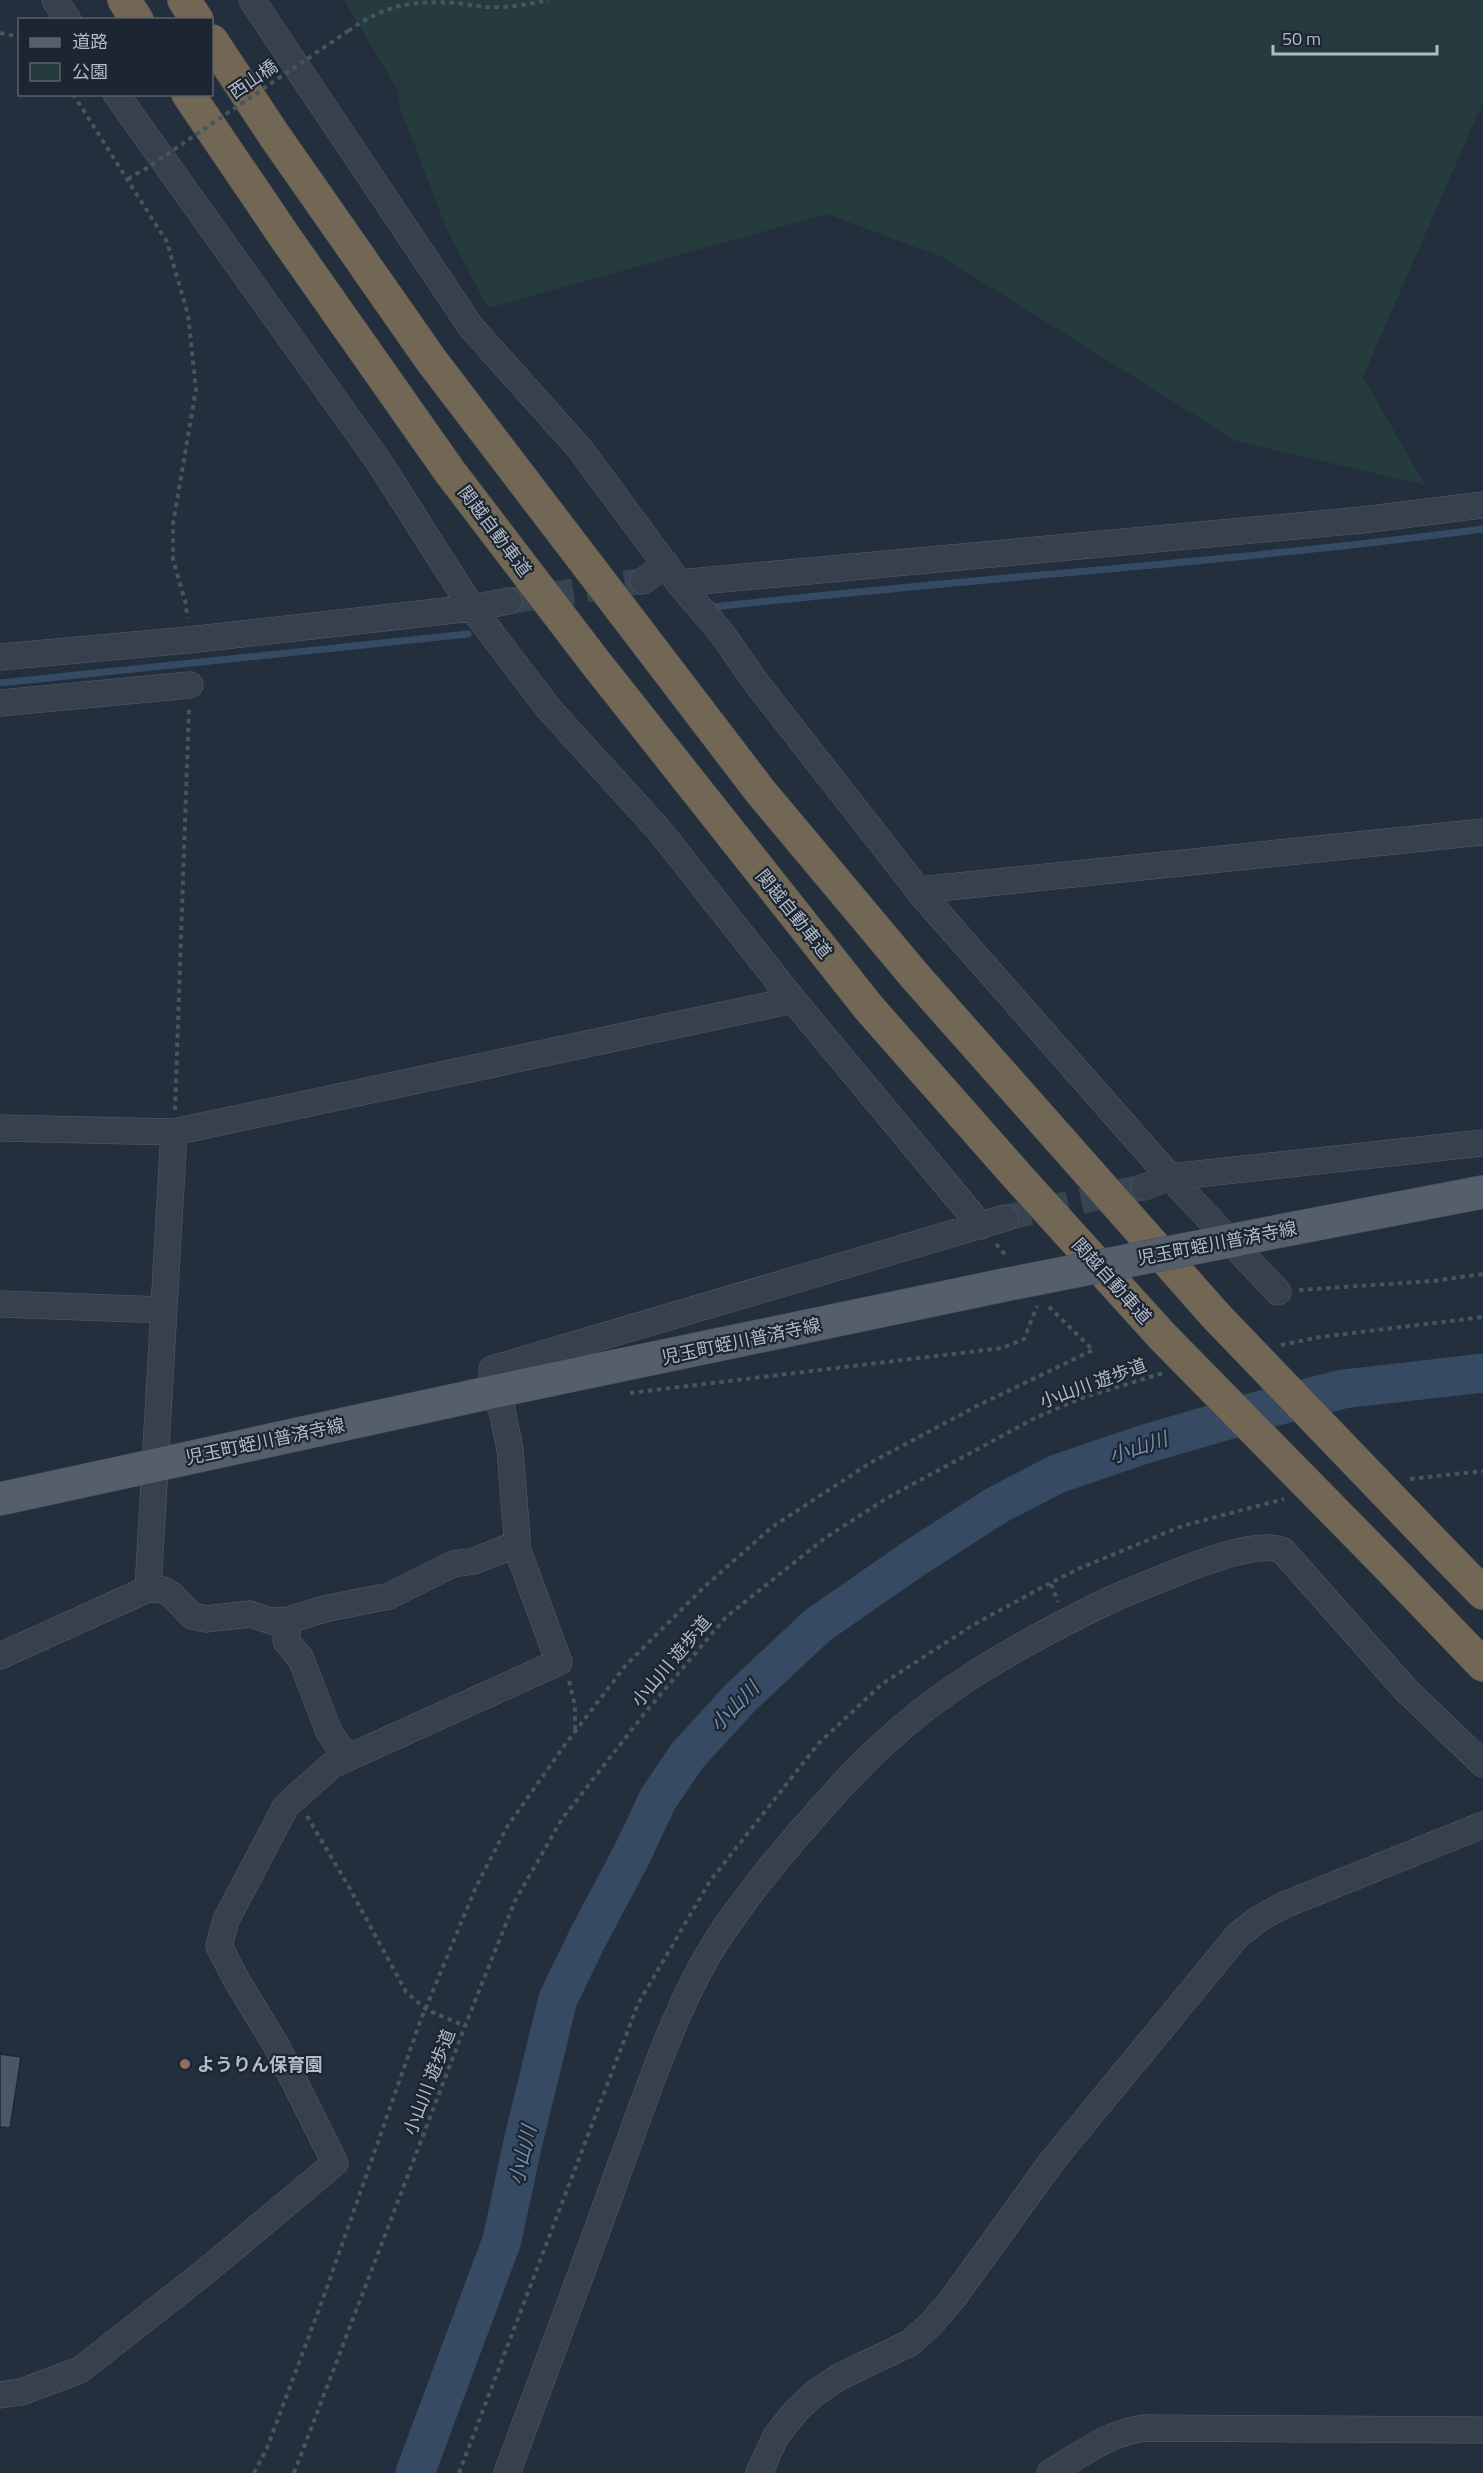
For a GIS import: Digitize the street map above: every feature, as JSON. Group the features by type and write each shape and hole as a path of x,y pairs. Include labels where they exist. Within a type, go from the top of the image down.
{"highway":[{"path":"124,0 136,18"},
{"path":"184,0 196,18"},
{"path":"213,43 273,135 431,360 760,791 914,975 1216,1316 1483,1593"},
{"name":"関越自動車道","path":"189,96 286,240 450,472 602,671 869,1008 1162,1336 1483,1665"}],"main road":[{"name":"児玉町蛭川普済寺線","path":"0,1499 492,1392 1008,1273 1280,1231 1483,1192"}],"street":[{"path":"55,0 67,18"},
{"path":"252,0 471,327 580,449 672,574 720,631 758,685 919,890 1170,1177 1278,1292"},
{"path":"0,2395 21,2392 80,2370 206,2271 335,2163 276,2045 237,1981 219,1946 226,1920 286,1806 332,1765 559,1662 517,1544 510,1449 502,1410 492,1392 492,1369 993,1222 793,1000 659,830 549,709 472,608 379,462 117,96"},
{"path":"643,581 672,574 1362,520 1483,505"},
{"path":"0,657 188,640 472,608 509,601"},
{"path":"0,703 190,685"},
{"path":"919,890 1483,832"},
{"path":"0,1128 174,1132 793,1000"},
{"path":"148,1589 174,1132"},
{"path":"1144,1187 1170,1177 1483,1143"},
{"path":"0,1304 164,1310"},
{"path":"0,1656 148,1589 163,1590 172,1595 192,1616 206,1619 250,1614 272,1621 290,1620 324,1609 389,1596 453,1564 474,1561 517,1544"},
{"path":"507,2473 641,2110 686,1999 713,1947 804,1828 857,1769 892,1736 941,1696 1037,1637 1117,1596 1235,1553 1260,1547 1274,1547 1283,1551 1406,1690 1483,1764"},
{"path":"290,1620 286,1641 301,1659 329,1732 347,1758"},
{"path":"759,2473 776,2436 796,2411 814,2394 840,2377 910,2343 931,2324 951,2301 1053,2160 1238,1935 1260,1918 1284,1905 1483,1825"},
{"path":"1050,2473 1109,2438 1128,2430 1145,2428 1483,2430"}],"path":[{"name":"西山橋","path":"128,179 364,20 405,3 422,2 489,7 520,6 549,0"},
{"path":"0,33 18,36"},
{"path":"74,96 167,243 188,315 196,389 173,524 173,560 186,604 188,640"},
{"path":"174,1132 190,685"},
{"path":"993,1222 1008,1273"},
{"path":"1278,1292 1433,1281 1483,1274"},
{"path":"254,2473 267,2448 308,2340 420,2022 427,2010 476,1887 507,1827 575,1731 626,1665 703,1588 772,1527 870,1463 976,1406 1093,1350 1041,1298 1024,1338 1002,1348 626,1394"},
{"path":"1275,1346 1320,1337 1483,1317"},
{"name":"小山川 遊歩道","path":"294,2473 515,1901 562,1819 644,1714 726,1617 825,1538 887,1498 1035,1418 1082,1398 1168,1371"},
{"path":"1402,1480 1483,1471"},
{"path":"459,2473 638,2004 710,1881 819,1743 882,1684 973,1625 1051,1583 1078,1569 1182,1526 1287,1498"},
{"path":"1051,1583 1055,1597"},
{"path":"559,1662 569,1680 575,1706 575,1731"},
{"path":"295,1798 349,1887 406,1992 427,2010 465,2026"}],"green space":[{"path":"344,0 1483,0 1483,102 1363,377 1425,485 1236,441 942,257 827,214 488,308 447,230 400,108 398,91"}],"building":[{"path":"0,2054 21,2057 10,2128 0,2127"}],"waterway":[{"path":"714,607 1195,561 1483,529"},
{"path":"0,683 468,634"},
{"name":"小山川","path":"415,2473 502,2240 558,1999 658,1799 687,1756 740,1698 818,1625 916,1557 997,1505 1057,1474 1142,1445 1343,1389 1483,1373"}],"tunnel":[{"path":"509,601 643,581"},
{"path":"1005,1218 1144,1187"}],"place":[{"name":"ようりん保育園","path":"185,2064"}]}
